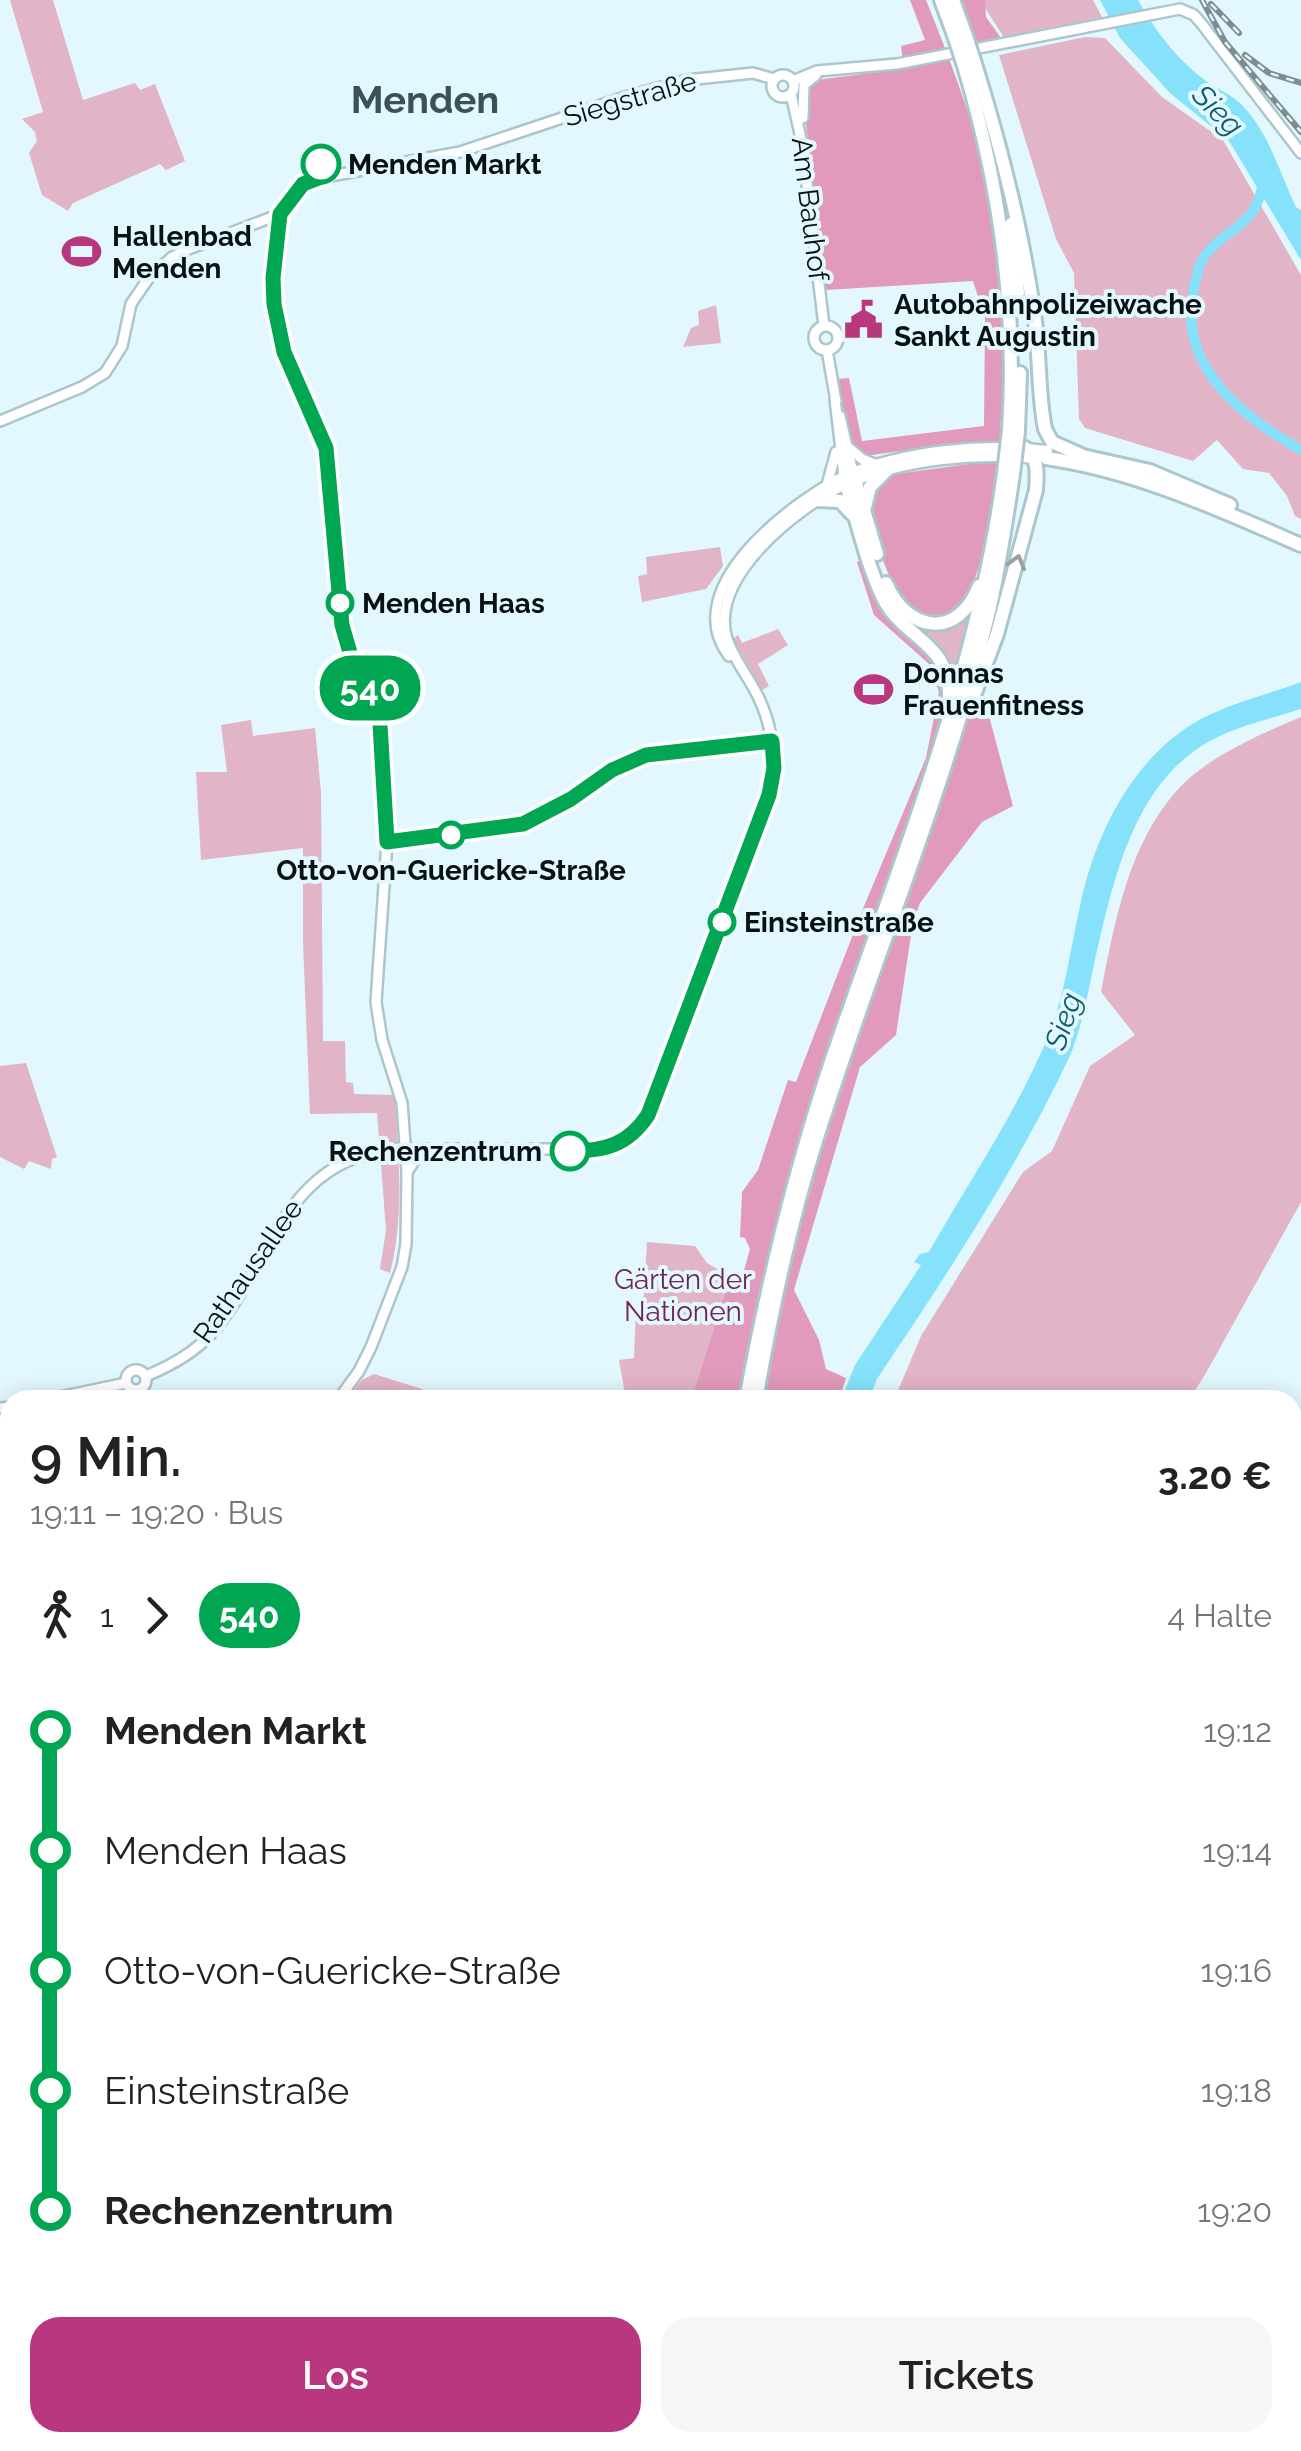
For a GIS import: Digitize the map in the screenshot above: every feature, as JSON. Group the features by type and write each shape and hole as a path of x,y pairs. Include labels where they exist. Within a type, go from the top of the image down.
{"highway":[{"path":"940,0 960,37"},
{"path":"952,0 960,37 987,102 1005,164 1036,333 1044,420 1052,442 1078,459"},
{"path":"971,68 1005,249 1013,431"},
{"path":"941,777 988,614 1013,431 1020,328 1015,262 987,102"},
{"path":"1036,490 1034,453 1044,420"},
{"path":"1034,453 1162,476 1301,545"},
{"path":"758,1390 782,1265 815,1143 941,777 996,634 1036,490 1046,470 1078,459"},
{"path":"864,514 870,487 883,467"},
{"path":"748,1390 764,1301 797,1170 942,740 980,611 1009,473"},
{"path":"849,478 890,591 907,615 923,623 949,621 967,608 992,553"},
{"path":"849,478 861,534"},
{"path":"816,500 843,503 851,512 887,605 936,652 945,666 950,693 942,740"},
{"path":"1268,526 1301,536"}],"main road":[{"path":"849,478 883,467 1034,453"}],"street":[{"path":"793,81 807,74 897,64 1185,5 1301,154"},
{"path":"802,143 804,85 828,70"},
{"name":"Siegstraße","path":"0,421 82,387 105,373 122,346 135,296 171,258 280,214 303,184 314,178 460,152 686,80 753,73 774,78"},
{"path":"784,74 793,81 790,94 784,98 774,94 774,78 784,74"},
{"name":"Am Bauhof","path":"790,94 802,143 824,326"},
{"path":"280,214 273,278 279,337 326,448 342,625 351,656 379,708 387,842 376,985 378,1020 402,1103 406,1148 406,1244 402,1267 371,1347 345,1390"},
{"path":"824,326 835,330 838,338 834,347 827,350 817,346 814,339 824,326"},
{"path":"827,350 849,478"},
{"path":"842,442 862,459 883,467"},
{"path":"827,485 842,442"},
{"path":"406,1148 604,1149 627,1140 640,1128 660,1088 772,784 774,752 769,723 759,698 723,648 716,631 720,592 741,560 772,526 827,485 849,478"},
{"path":"738,665 725,630 729,594 766,544 816,500 849,478"},
{"name":"Rathausallee","path":"93,1390 126,1383 131,1370 146,1376 190,1352 210,1334 283,1218 313,1181 349,1160 406,1148"},
{"path":"407,1172 433,1148"}],"green space":[{"path":"10,0 53,0 83,100 135,83 140,90 155,84 185,161 166,170 160,164 73,203 68,211 42,195 29,153 37,141 35,132 22,119 43,112"},
{"path":"985,0 1093,0 1103,19 1005,39 985,8"},
{"path":"1085,37 1105,38 1162,97 1223,140 1301,275 1301,519 1295,516 1287,496 1269,473 1243,469 1217,440 1193,461 1085,428 1079,419 1074,273 1056,239 999,55"},
{"path":"716,305 721,343 683,347 691,328 699,325 698,311"},
{"path":"720,547 723,566 706,589 642,602 638,576 647,574 646,557"},
{"path":"976,601 954,684 898,614"},
{"path":"778,629 788,645 758,664 769,686 762,690 733,639 738,635 742,643"},
{"path":"1301,717 1301,1202 1206,1373 1195,1390 898,1390 921,1336 1023,1172 1052,1151 1090,1066 1135,1035 1101,992 1127,883 1149,831 1163,808 1193,775 1270,730"},
{"path":"251,720 253,736 315,728 321,792 323,1041 345,1041 346,1082 353,1083 354,1094 395,1095 399,1207 390,1273 380,1269 386,1230 377,1113 310,1114 303,848 201,860 196,772 227,772 221,725"},
{"path":"26,1063 57,1157 52,1159 51,1169 29,1161 24,1169 0,1157 0,1066"},
{"name":"Gärten der Nationen","path":"647,1242 695,1246 707,1263 730,1277 694,1390 624,1390 619,1360 634,1358 636,1307 643,1306"},
{"path":"374,1374 423,1390 354,1390"}],"shaded area":[{"path":"910,0 926,0 962,94 990,190 1000,252 1004,317 999,444 864,456 850,441 837,379 849,378 862,441 984,426 985,318 973,281 826,290 805,115 808,93 823,79 904,69 901,46 925,40"},
{"path":"961,0 985,0 986,17 1001,38 977,43"},
{"path":"997,460 982,556 962,603 948,616 929,619 907,610 881,553 873,521 872,490 886,477 896,474"},
{"path":"858,535 876,589 933,653 947,696 989,716 1013,806 982,822 920,903 913,922 896,1035 860,1067 794,1290 819,1340 826,1369 846,1378 842,1390 694,1390 730,1277 743,1274 750,1249 745,1238 740,1237 742,1192 758,1170 788,1080 796,1082 926,758 939,692 929,664 874,615 852,537"}],"water":[{"name":"Sieg","path":"1100,0 1138,0 1178,56 1198,75 1238,101 1251,116 1296,207 1301,210 1301,260 1229,141 1170,93 1120,38"},
{"name":"Sieg","path":"1301,682 1301,709 1219,736 1182,761 1160,784 1129,841 1109,903 1077,1038 1047,1102 978,1223 873,1390 845,1390 855,1365 921,1265 914,1262 920,1254 929,1252 1034,1067 1058,1007 1087,879 1121,799 1137,775 1177,735 1237,703"}],"waterway":[{"path":"1263,181 1250,215 1202,260 1191,316 1195,341 1218,385 1256,421 1301,450"}],"railway":[{"path":"1202,0 1225,42 1301,132"},
{"path":"1211,4 1239,33"},
{"path":"1245,55 1269,73 1301,83"}],"bus line":[{"name":"540","path":"321,164 324,176 303,184 280,214 274,304 284,352 326,448 342,625 351,656 379,708 387,842 523,824 571,799 612,770 646,755 772,741 774,768 769,795 648,1115 640,1128 616,1146 570,1151"}],"place":[{"name":"Menden Markt","path":"321,164"},
{"name":"Hallenbad Menden","path":"82,252"},
{"name":"Autobahnpolizeiwache Sankt Augustin","path":"864,320"},
{"name":"Menden Haas","path":"340,603"},
{"name":"Donnas Frauenfitness","path":"873,689"},
{"name":"Otto-von-Guericke-Straße","path":"451,835"},
{"name":"Einsteinstraße","path":"722,922"},
{"name":"Rechenzentrum","path":"570,1151"}],"district":[{"name":"Menden","path":"425,99"}]}
